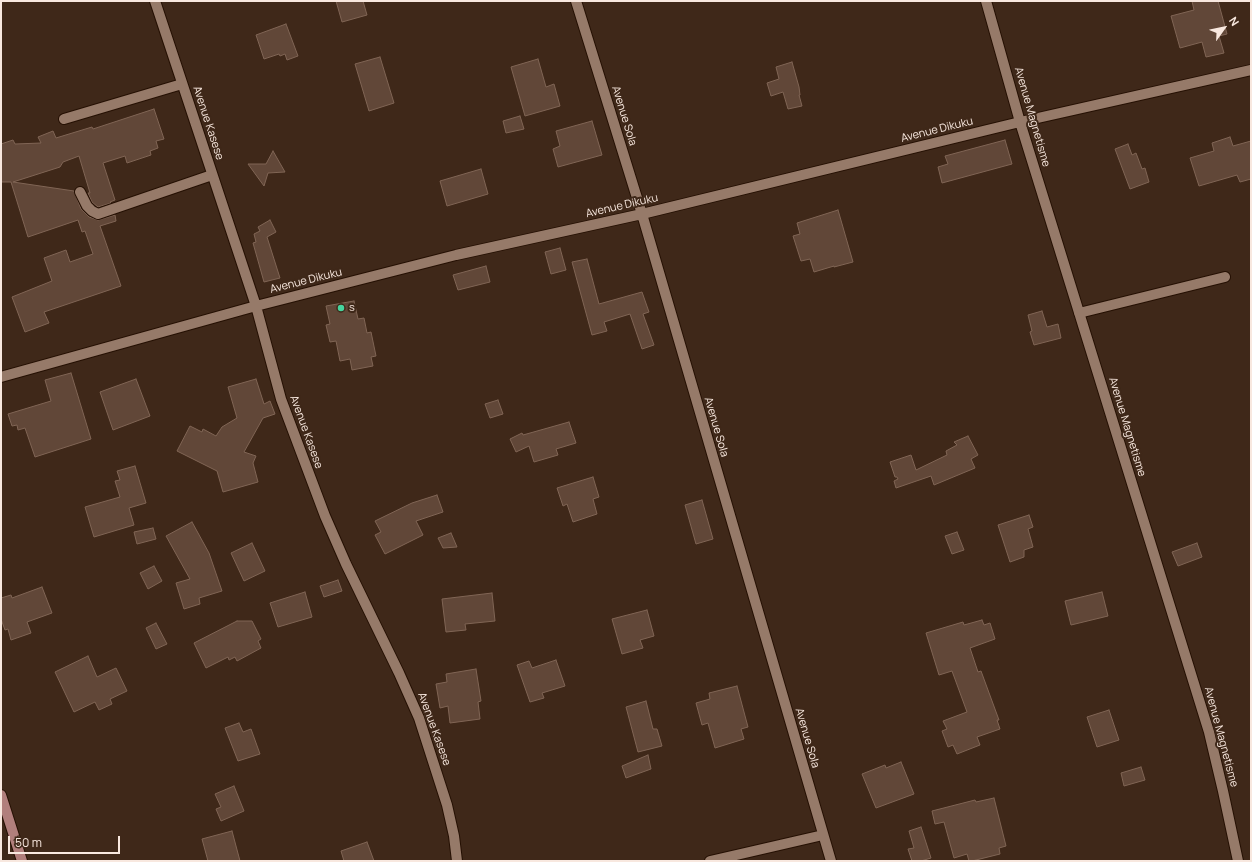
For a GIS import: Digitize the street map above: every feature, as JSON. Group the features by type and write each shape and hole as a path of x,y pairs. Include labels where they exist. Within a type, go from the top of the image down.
{"main road":[{"path":"1,795 22,861"}],"street":[{"name":"Avenue Kasese","path":"155,1 256,306 281,399 325,516 346,564 399,673 419,718 447,805 454,836 457,861"},
{"name":"Avenue Sola","path":"576,1 642,214 831,861"},
{"name":"Avenue Magnetisme","path":"986,1 1020,122 1208,732 1223,791 1238,861"},
{"name":"Avenue Dikuku","path":"1,377 256,306 456,256 642,214 1020,122 1251,70"},
{"path":"64,119 182,84"},
{"path":"80,192 87,206 98,214 212,175"},
{"path":"1079,313 1225,277"},
{"path":"710,861 823,835"}],"building":[{"path":"336,1 363,1 367,15 342,22"},
{"path":"1192,1 1218,1 1227,34 1219,36 1224,53 1206,57 1202,42 1180,48 1171,16 1194,10"},
{"path":"286,24 298,56 287,60 285,54 280,56 279,54 264,59 256,35"},
{"path":"380,57 394,103 369,111 355,64"},
{"path":"538,59 546,87 554,84 560,106 525,116 511,67"},
{"path":"792,62 799,87 799,95 802,106 788,109 783,92 771,96 767,83 779,79 776,67"},
{"path":"154,109 164,139 156,141 158,148 150,151 151,155 127,163 125,156 103,163 115,200 110,202 111,203 98,207 92,202 88,193 90,193 79,156 63,162 60,167 13,182 74,191 81,209 89,217 98,220 115,215 116,221 100,226 121,286 44,312 49,323 25,332 12,297 52,281 44,258 66,250 70,262 93,254 85,231 82,232 78,220 28,237 11,182 1,182 1,144 13,140 15,144 41,143 38,137 53,131 56,138 92,127 93,129"},
{"path":"520,116 524,129 506,133 503,121"},
{"path":"592,121 602,155 558,167 553,149 560,146 556,131"},
{"path":"1230,137 1233,146 1251,141 1251,179 1240,182 1237,175 1199,186 1190,158 1214,151 1212,143"},
{"path":"1005,140 1012,164 942,183 938,167 948,164 945,156"},
{"path":"1128,144 1132,155 1136,153 1142,169 1145,168 1149,182 1130,189 1115,149"},
{"path":"273,151 285,172 268,173 264,186 248,164 266,164"},
{"path":"481,169 488,194 447,206 440,181"},
{"path":"838,210 853,262 814,272 810,259 801,261 793,236 800,234 797,223"},
{"path":"270,220 276,232 267,237 280,278 264,282 253,243 256,242 254,234 260,231 258,227"},
{"path":"560,248 566,270 551,274 545,252"},
{"path":"587,259 599,304 642,292 649,312 643,314 654,345 642,349 630,314 604,322 607,331 592,335 572,262"},
{"path":"486,266 490,282 458,290 453,275"},
{"path":"354,301 358,319 364,318 367,333 371,332 376,356 371,357 373,366 352,370 350,359 340,361 336,341 330,342 326,325 330,324 326,306"},
{"path":"1042,311 1047,327 1058,324 1061,338 1034,345 1030,332 1032,331 1028,315"},
{"path":"71,373 91,439 35,457 25,428 18,430 17,425 12,426 8,414 51,401 45,380"},
{"path":"136,379 150,416 113,430 100,392"},
{"path":"256,379 264,404 270,401 275,414 263,418 244,452 256,456 253,463 258,482 223,492 217,471 177,451 190,426 202,432 203,429 216,436 222,427 237,418 228,387"},
{"path":"498,400 503,414 490,418 485,404"},
{"path":"569,422 576,443 556,449 558,455 534,462 529,446 516,452 510,439 522,433 523,435"},
{"path":"968,436 978,455 971,459 975,468 934,485 931,476 896,488 894,481 898,479 895,477 890,462 911,455 916,470 947,455 946,451 957,445 954,442"},
{"path":"135,466 146,503 129,508 134,525 94,537 85,507 120,497 115,481 120,480 117,471"},
{"path":"593,477 599,497 593,499 597,514 573,522 567,504 563,506 557,488"},
{"path":"437,495 443,512 416,521 423,535 385,554 375,535 381,532 375,521 412,503"},
{"path":"702,500 713,539 696,544 685,505"},
{"path":"1029,515 1033,527 1028,529 1033,547 1024,550 1024,557 1010,562 998,525"},
{"path":"192,522 209,553 222,591 199,598 200,604 184,609 176,583 190,579 166,536"},
{"path":"153,528 156,539 137,544 134,532"},
{"path":"957,532 964,550 952,554 945,536"},
{"path":"451,533 457,547 443,548 438,538"},
{"path":"252,543 265,571 244,581 231,553"},
{"path":"1197,543 1202,557 1178,566 1172,552"},
{"path":"154,566 162,581 148,589 140,573"},
{"path":"338,580 342,591 324,597 320,586"},
{"path":"42,587 52,613 27,622 31,633 11,640 8,629 5,630 1,619 1,598 11,595 12,598"},
{"path":"305,592 312,617 278,627 270,603"},
{"path":"1102,592 1108,616 1071,625 1065,601"},
{"path":"492,593 495,621 465,624 466,630 446,632 442,599"},
{"path":"647,610 654,636 640,640 643,648 622,654 612,619"},
{"path":"982,620 984,625 990,623 995,639 970,648 978,672 981,671 999,720 997,720 1000,729 977,737 980,745 957,754 953,745 948,747 942,731 947,729 943,721 967,712 952,671 939,675 926,633 963,622 964,625"},
{"path":"237,621 252,621 261,639 258,641 261,648 237,661 235,657 229,660 228,657 206,668 194,643"},
{"path":"156,623 167,644 156,649 146,628"},
{"path":"88,656 97,677 116,668 127,691 110,699 112,704 99,710 95,702 74,712 55,672"},
{"path":"556,660 565,686 542,693 544,698 530,702 517,665 529,661 532,668"},
{"path":"476,669 481,701 478,702 480,719 450,723 448,706 440,708 436,684 447,682 446,674"},
{"path":"737,686 748,727 741,729 744,739 715,748 708,723 702,725 696,703 710,699 709,693"},
{"path":"646,701 653,729 657,729 662,746 638,752 626,707"},
{"path":"1109,710 1119,740 1097,747 1087,717"},
{"path":"239,723 243,732 251,729 260,754 238,761 225,728"},
{"path":"648,755 651,769 626,778 622,766"},
{"path":"901,762 914,794 876,808 862,774 885,765 886,768"},
{"path":"1141,767 1145,780 1124,786 1121,773"},
{"path":"234,786 244,811 221,821 216,809 221,807 215,794"},
{"path":"994,798 1006,846 999,848 1000,854 972,861 969,861 967,854 954,858 944,822 935,824 932,811 975,800 976,802"},
{"path":"921,827 931,858 921,861 912,861 908,849 914,848 909,831"},
{"path":"232,831 240,861 208,861 202,839"},
{"path":"367,842 374,861 344,861 341,851"}],"place":[{"name":"s","path":"341,308"}]}
